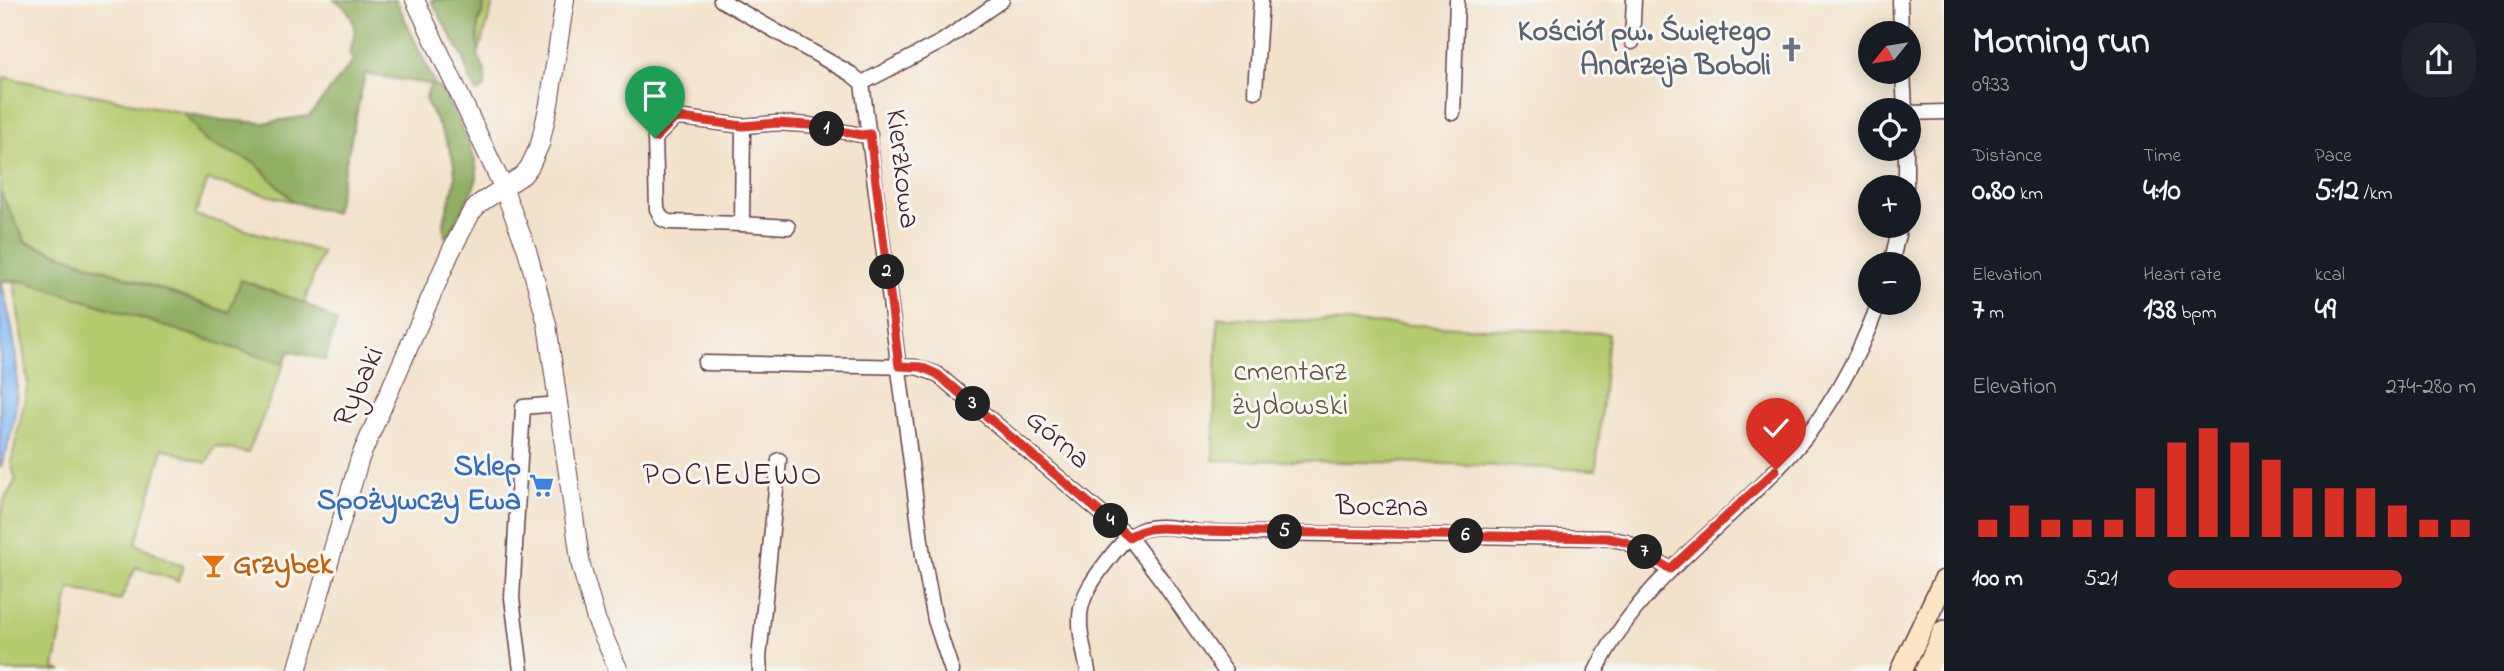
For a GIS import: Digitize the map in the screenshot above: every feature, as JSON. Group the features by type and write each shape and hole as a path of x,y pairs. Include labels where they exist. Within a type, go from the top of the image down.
{"main road":[{"path":"1926,671 1936,652 1944,581"},
{"path":"1901,671 1936,652"}],"street":[{"path":"415,0 503,187 527,250 547,324 577,541 588,596 619,671"},
{"name":"Rybaki","path":"297,671 338,527 366,443 464,227 480,203 527,170 540,144 565,0"},
{"name":"Kierzkowa","path":"721,0 851,74 862,83 923,556 935,620 952,671"},
{"path":"862,83 943,41 1002,0"},
{"path":"1255,91 1261,0"},
{"path":"1453,113 1457,0"},
{"path":"1632,42 1634,0"},
{"path":"1900,0 1901,21"},
{"path":"1921,113 1944,112"},
{"path":"788,227 668,222 662,219 657,209 655,138 669,123 678,118 743,126 793,124 861,135 870,134"},
{"path":"742,224 743,126"},
{"path":"1595,671 1619,628 1651,589 1776,470 1810,432 1843,382 1874,315"},
{"name":"Górna","path":"705,363 921,367 937,374 1129,537 1225,671"},
{"path":"521,671 512,598 523,407 559,404"},
{"path":"760,671 779,460"},
{"name":"Boczna","path":"1129,537 1141,530 1155,527 1198,531 1607,538 1626,542 1670,569"},
{"path":"1088,671 1080,625 1083,597 1094,578 1129,537"}],"green space":[{"path":"335,0 396,0 435,85 365,74 335,213 294,202 254,162 205,141 184,113 222,120 263,123 309,116 353,61 349,52 354,37 351,16"},
{"path":"431,0 483,0 484,9 478,23 478,55 485,71 485,87 477,92 469,78 464,59"},
{"path":"483,0 494,0 478,55 478,23 484,9"},
{"path":"4,77 184,113 205,141 254,162 294,202 208,180 195,215 322,252 304,303 241,280 230,313 26,242 0,192 0,104"},
{"path":"430,86 439,87 450,106 470,147 477,172 470,194 450,234 445,237 444,222 454,184 454,166 448,146 425,99"},
{"path":"0,192 26,243 229,313 241,280 304,303 337,322 325,360 289,351 284,364 24,281 0,281"},
{"path":"14,281 24,281 284,364 248,453 215,446 206,463 163,448 136,544 183,566 178,581 136,567 120,601 70,588 54,668 62,671 0,671 0,522 4,500 16,480 11,463 28,384"},
{"name":"cmentarz żydowski","path":"1218,317 1608,333 1596,470 1424,463 1213,460"}],"water":[{"path":"0,281 12,327 17,388 12,429 0,468"}],"place":[{"name":"Kościół pw. Świętego Andrzeja Boboli","path":"1791,50"},
{"name":"Sklep Spożywczy Ewa","path":"541,485"},
{"name":"Grzybek","path":"213,566"}],"district":[{"name":"POCIEJEWO","path":"733,476"}],"route":[{"path":"655,138 674,119 682,118 743,126 777,123 809,125 861,135 870,134 899,366 921,367 937,374 1129,537 1141,530 1155,527 1198,531 1607,538 1626,542 1670,569 1776,470"}]}
